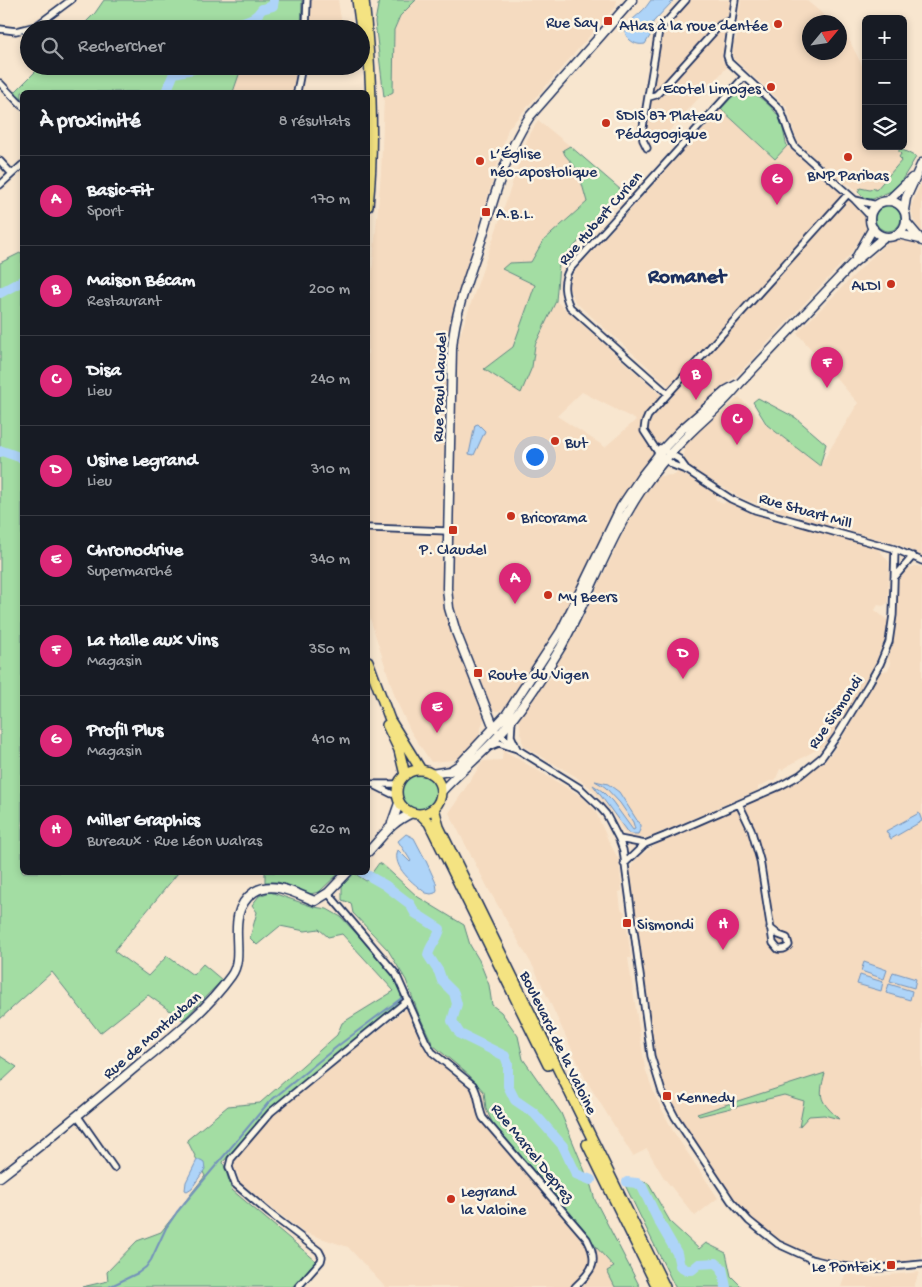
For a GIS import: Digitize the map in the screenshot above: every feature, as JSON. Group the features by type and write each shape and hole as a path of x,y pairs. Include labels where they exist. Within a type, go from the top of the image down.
{"main road":[{"path":"357,0 359,20"},
{"path":"364,0 366,20"},
{"path":"363,75 364,90"},
{"path":"369,75 370,90"},
{"path":"370,98 370,149"},
{"path":"370,666 390,720 421,770"},
{"path":"370,683 399,750 405,775"},
{"path":"421,770 431,774 437,781 441,792 434,808 428,812 416,814 404,809 398,799 398,784 405,775 412,771 421,770"},
{"name":"Boulevard de la Valoine","path":"434,808 439,827 665,1287"},
{"name":"Boulevard de la Valoine","path":"416,814 429,823 657,1287"}],"street":[{"path":"306,20 307,0"},
{"name":"Rue Paul Claudel","path":"497,733 456,632 449,608 447,531 454,328 505,165 519,132 530,116 632,0"},
{"path":"648,148 643,140 642,133 659,30 686,0"},
{"path":"735,0 727,56 731,65 780,109 785,119 789,138 795,147 855,200 870,216 873,228 884,236"},
{"path":"43,20 67,1"},
{"path":"649,97 656,95 665,86 720,25 732,20"},
{"path":"0,29 20,30"},
{"path":"297,90 300,75"},
{"name":"Rue Hubert Curien","path":"668,394 570,307 566,297 565,278 569,270 744,77"},
{"path":"0,83 20,104"},
{"path":"0,161 12,174"},
{"path":"921,240 906,222 904,210 906,198 922,163"},
{"path":"0,185 20,167"},
{"path":"888,201 916,175"},
{"path":"663,452 644,431 648,416 848,194"},
{"path":"855,200 877,204 888,201 898,203 904,210"},
{"path":"870,216 877,204"},
{"path":"898,234 906,222"},
{"path":"852,264 873,228"},
{"path":"441,792 482,752 497,733 506,715 561,631 621,507 641,477 683,429 727,390 739,384 852,264 884,236 898,234 921,240"},
{"path":"431,774 450,771 458,766 512,718 560,648 583,607 620,527 663,452"},
{"name":"Rue Stuart Mill","path":"663,452 679,459 688,471 724,495 755,510 895,549 922,561"},
{"path":"370,528 447,531"},
{"name":"Rue Sismondi","path":"624,864 645,844 780,786 800,775 822,757 837,736 880,664 889,642 893,615 895,549"},
{"path":"894,578 913,556"},
{"path":"512,718 511,736 517,749"},
{"path":"497,733 506,745"},
{"path":"497,733 517,749 580,788 598,805 612,824 619,839 624,864 651,1056 662,1092 678,1122 731,1201 748,1221 778,1244 811,1259 840,1266 869,1269 922,1264"},
{"path":"482,752 493,744 499,743 517,749"},
{"path":"371,784 398,784"},
{"path":"371,784 398,799 391,825"},
{"path":"739,804 751,829 760,860 770,928"},
{"path":"370,850 391,825 399,819 416,814"},
{"path":"619,839 645,844"},
{"path":"328,893 345,875"},
{"name":"Rue de Montauban","path":"0,1177 190,1022 228,981 234,973 238,958 236,930 238,918 244,904 254,893 264,888 274,887 315,900 328,893"},
{"name":"Rue Marcel Deprez","path":"328,893 396,974 432,1052 473,1085 477,1092 479,1108 484,1118 587,1239 592,1250 594,1262 592,1270 575,1287"},
{"path":"298,1287 321,1261 322,1257 319,1252 235,1184 229,1167 231,1159 271,1112 408,1000"},
{"path":"77,1115 114,1168"}],"shaded area":[{"path":"311,0 338,0 341,20 311,20"},
{"path":"416,0 617,0 616,6 508,129 451,320 446,361 442,590 447,622 485,716 475,746 454,760 431,762 411,732 396,700 370,618 370,296 381,173 384,97 393,92 394,30 400,16"},
{"path":"691,0 730,0 722,55 722,60 727,67 656,145 647,132 660,42 663,31"},
{"path":"741,0 806,0 824,15 802,15 802,60 847,60 847,36 862,65 862,150 905,150 916,157 900,183 891,191 873,199 867,199 849,184 844,184 799,144 787,107 733,58 734,41 736,39"},
{"path":"239,75 295,75 293,90 234,90"},
{"path":"721,109 775,159 787,146 861,211 865,219 866,229 849,256 741,371 655,447 648,465 616,508 579,586 542,654 506,706 496,711 492,709 470,656 456,616 451,586 456,361 458,341 527,140 538,120 570,146 563,150 565,156 578,170 588,202 543,241 531,262 509,263 502,270 536,285 513,347 520,393 532,367 535,345 556,301 664,398 673,389 575,302 569,288 575,271","holes":["582,392 636,420 605,447 557,416"]},
{"path":"920,185 922,186 922,233 913,219 911,206"},
{"path":"896,240 916,243 922,249 922,556 898,544 811,521 789,511 787,514 742,498 693,470 684,457 684,448 689,440 739,397 767,425 820,466 858,403 797,333 885,244"},
{"path":"678,471 717,494 715,499 723,504 726,501 748,512 871,546 880,551 889,562 888,603 883,606 878,605 875,610 888,621 885,639 875,664 838,729 823,746 783,770 780,769 775,781 770,781 758,787 758,790 650,837 632,839 622,830 613,814 593,790 575,776 525,747 522,741 519,719 544,683 554,676 552,670 579,626 624,531 641,500 658,476 675,475"},
{"path":"915,566 922,567 922,1258 878,1265 878,1260 868,1262 868,1264 829,1260 785,1244 755,1221 730,1194 675,1110 665,1087 654,1052 630,874 632,865 638,857 657,844 797,782 826,760 839,743 880,672 888,670 891,664 888,657 895,633 899,577"},
{"path":"503,750 581,796 595,810 619,860 622,891 619,892 621,909 625,912 631,958 628,958 645,1068 655,1096 673,1131 718,1198 695,1216 664,1178 647,1149 633,1156 586,1080 535,970 489,890 449,813 483,761 502,760"},
{"path":"414,1003 433,1045 470,1076 484,1092 486,1109 614,1267 608,1271 615,1287 385,1287 348,1247 303,1232 240,1183 238,1172 233,1164 235,1158 272,1114"},
{"path":"919,1272 914,1287 841,1287 845,1274 870,1277"}],"green space":[{"path":"104,0 302,0 301,20 88,20"},
{"path":"379,0 416,0 400,16 394,30 393,92 384,97 375,22"},
{"path":"32,75 239,75 234,90 20,90 20,96 15,92"},
{"path":"744,89 763,100 776,112 780,119 787,146 775,159 721,109 731,98"},
{"path":"570,146 621,190 559,265 556,301 535,345 532,367 521,393 484,369 513,347 535,285 502,269 509,263 531,262 543,241 587,202 578,170 563,150"},
{"path":"899,150 903,150 916,157 900,183 891,191 873,199 867,199 858,192 860,188 870,190 873,188 876,190 902,160 899,157 901,154"},
{"path":"888,205 897,209 901,218 897,227 888,231 879,227 875,218 879,209"},
{"path":"20,253 20,875 176,875 114,951 148,976 167,956 193,975 203,964 222,980 183,1020 148,995 100,1033 52,972 0,1019 0,263"},
{"path":"758,398 796,418 826,444 820,466 767,425 753,402"},
{"path":"418,773 431,779 437,792 431,805 418,811 405,805 399,792 405,779"},
{"path":"379,863 418,897 464,925 470,945 479,960 489,985 492,1005 501,1012 518,1036 523,1059 561,1113 595,1200 640,1287 615,1287 607,1271 614,1267 596,1247 584,1229 492,1122 486,1109 484,1092 470,1076 433,1045 406,980 388,950 353,913 351,903 342,900 342,886 352,875 357,875 366,881"},
{"path":"265,875 337,875 319,892 310,894 278,882 265,882"},
{"path":"270,892 314,907 327,909 341,917 389,969 401,993 400,1002 273,1106 223,1162 232,1190 316,1261 292,1287 82,1287 108,1281 107,1272 137,1241 161,1232 205,1176 187,1140 228,1106 260,1103 337,1035 342,1023 394,991 342,934 328,937 319,929 305,931 280,926 257,945 250,938 257,912 252,905 259,896"},
{"path":"0,1056 17,1067 0,1083"},
{"path":"825,1073 821,1094 822,1099 839,1119 824,1115 809,1116 799,1127 804,1101 784,1095 699,1116 697,1114"},
{"path":"629,1179 648,1183 671,1223 699,1249 706,1243 726,1253 731,1276 742,1287 675,1287 625,1185"}],"water":[{"path":"651,0 674,0 653,22 650,36 645,44 635,43 626,36 626,28"},
{"path":"478,424 485,431 474,455 469,454 475,425"},
{"path":"595,781 608,784 619,792 640,825 638,834 628,833 593,785 612,801 633,830 635,829 633,822 620,803 605,787"},
{"path":"919,813 922,821 891,839 886,831"},
{"path":"406,834 414,838 426,861 436,883 437,890 435,893 426,893 405,875 398,863 398,850 411,861 398,841"},
{"path":"864,962 887,970 884,979 861,971"},
{"path":"893,972 916,979 914,988 890,981"},
{"path":"860,975 883,982 881,991 857,984"},
{"path":"889,984 912,991 910,1000 886,993"},
{"path":"197,1160 204,1162 205,1169 192,1188 187,1191 185,1190 186,1182"}],"waterway":[{"path":"248,20 262,9 273,6 274,0"},
{"path":"167,90 173,75"},
{"path":"0,293 20,282"},
{"path":"0,452 20,457"},
{"path":"367,875 385,885 410,904 415,913 440,929 428,955 439,972 442,981 454,993 457,1004 452,1021 460,1034 505,1056 508,1064 508,1086 515,1100 534,1113 563,1146 576,1174 591,1180"},
{"path":"109,1287 146,1267 166,1228 177,1212 269,1102 339,1045 403,997"},
{"path":"627,1182 637,1183 642,1187 677,1253 680,1266 687,1270 692,1270 699,1264 716,1263 722,1268 726,1287"}],"place":[{"name":"Rue Say","path":"608,21"},
{"name":"Atlas à la roue dentée","path":"778,24"},
{"name":"Ecotel Limoges","path":"771,87"},
{"name":"SDIS 87 Plateau Pédagogique","path":"606,123"},
{"name":"BNP Paribas","path":"848,157"},
{"name":"L’Église néo-apostolique","path":"480,161"},
{"name":"Profil Plus","path":"777,205"},
{"name":"A.B.L.","path":"486,212"},
{"name":"ALDI","path":"891,284"},
{"name":"La Halle aux Vins","path":"827,388"},
{"name":"Maison Bécam","path":"696,400"},
{"name":"But","path":"555,441"},
{"name":"Disa","path":"737,445"},
{"name":"Bricorama","path":"511,516"},
{"name":"P. Claudel","path":"453,530"},
{"name":"My Beers","path":"548,595"},
{"name":"Basic-Fit","path":"515,604"},
{"name":"Route du Vigen","path":"478,673"},
{"name":"Usine Legrand","path":"683,679"},
{"name":"Chronodrive","path":"437,733"},
{"name":"Sismondi","path":"627,923"},
{"name":"Miller Graphics","path":"723,950"},
{"name":"Kennedy","path":"667,1096"},
{"name":"Legrand la Valoine","path":"451,1199"},
{"name":"Le Ponteix","path":"891,1265"}],"district":[{"name":"Romanet","path":"687,275"}]}
